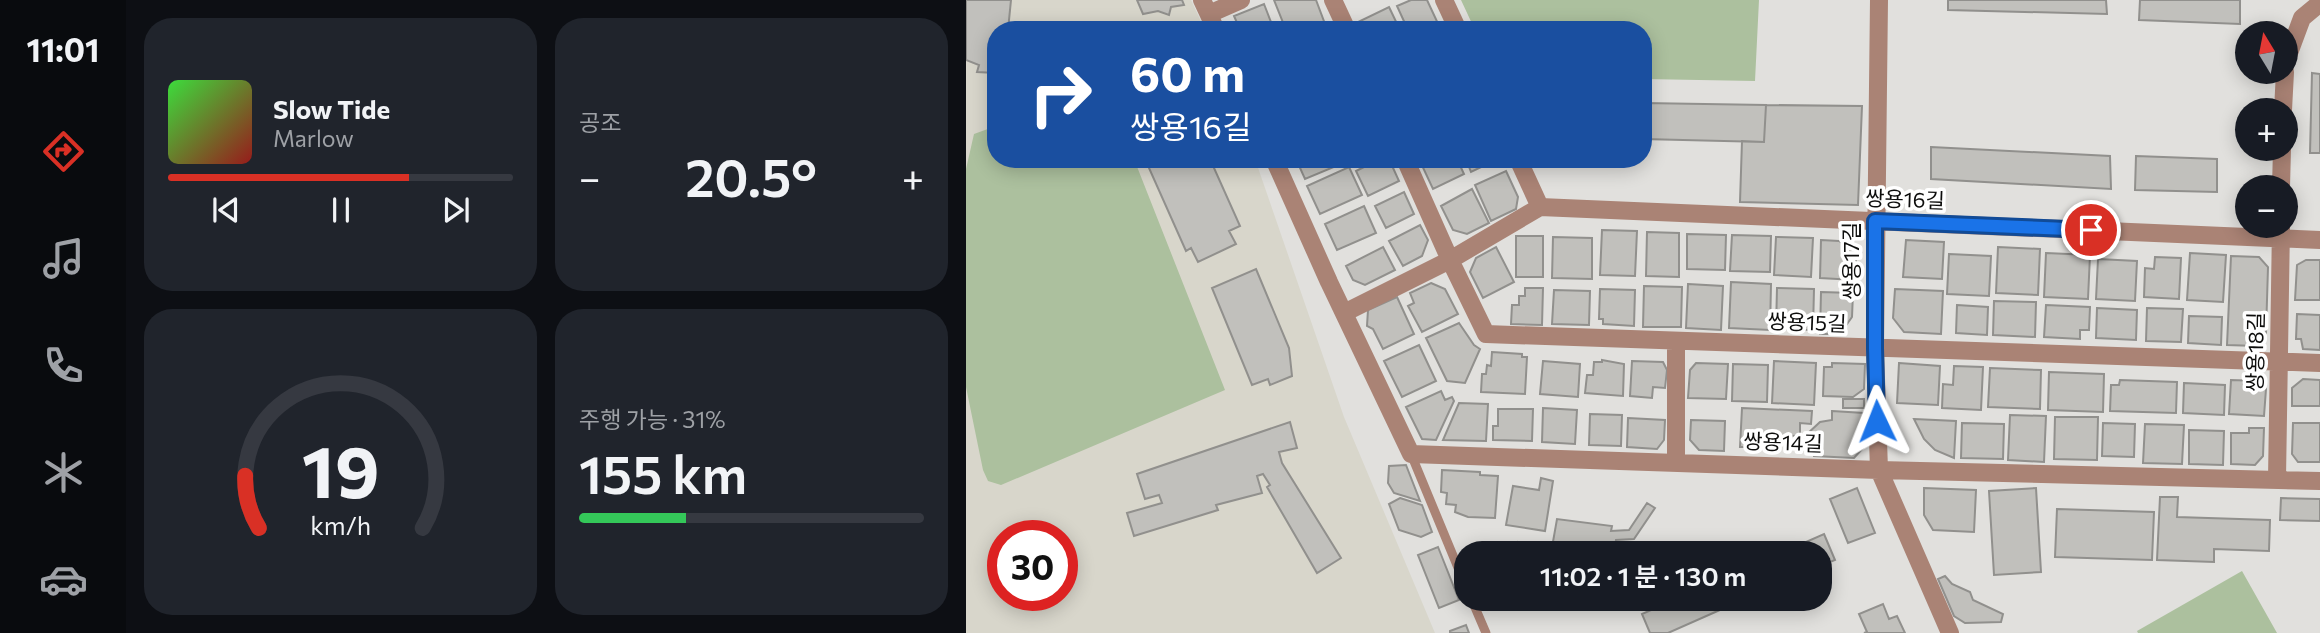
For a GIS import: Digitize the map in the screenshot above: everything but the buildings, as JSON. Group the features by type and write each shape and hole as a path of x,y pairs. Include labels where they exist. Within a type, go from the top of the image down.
{"street":[{"path":"1209,15 1241,0"},
{"path":"1333,0 1342,21"},
{"path":"1444,0 1454,21"},
{"name":"쌍용17길","path":"1879,0 1875,221 1879,470 1950,633"},
{"path":"2298,29 2302,18 2320,3"},
{"path":"1278,168 1411,454"},
{"name":"쌍용15길","path":"1409,168 1486,334 2320,363"},
{"path":"1344,313 1450,260 1540,207 1522,168"},
{"name":"쌍용16길","path":"1540,207 1875,221 2235,231"},
{"name":"쌍용16길","path":"2298,236 2320,240"},
{"name":"쌍용18길","path":"2277,479 2280,238"},
{"path":"1676,342 1676,461"},
{"name":"쌍용14길","path":"1411,454 2320,481"}],"lane":[{"path":"1411,454 1454,558"},
{"path":"1477,611 1486,633"}],"shaded area":[{"path":"966,0 1191,0 1201,21 987,21 987,168 1258,168 1344,417 1435,633 966,633"}],"green space":[{"path":"1461,0 1759,0 1755,81 1652,79 1652,21 1471,21"},
{"path":"987,129 987,168 1138,168 1225,390 1001,485 988,481 983,470 966,387 966,169 974,134"},
{"path":"2242,571 2277,633 2138,633 2137,631"}],"route":[{"path":"1877,421 1875,221 2091,230"}]}
